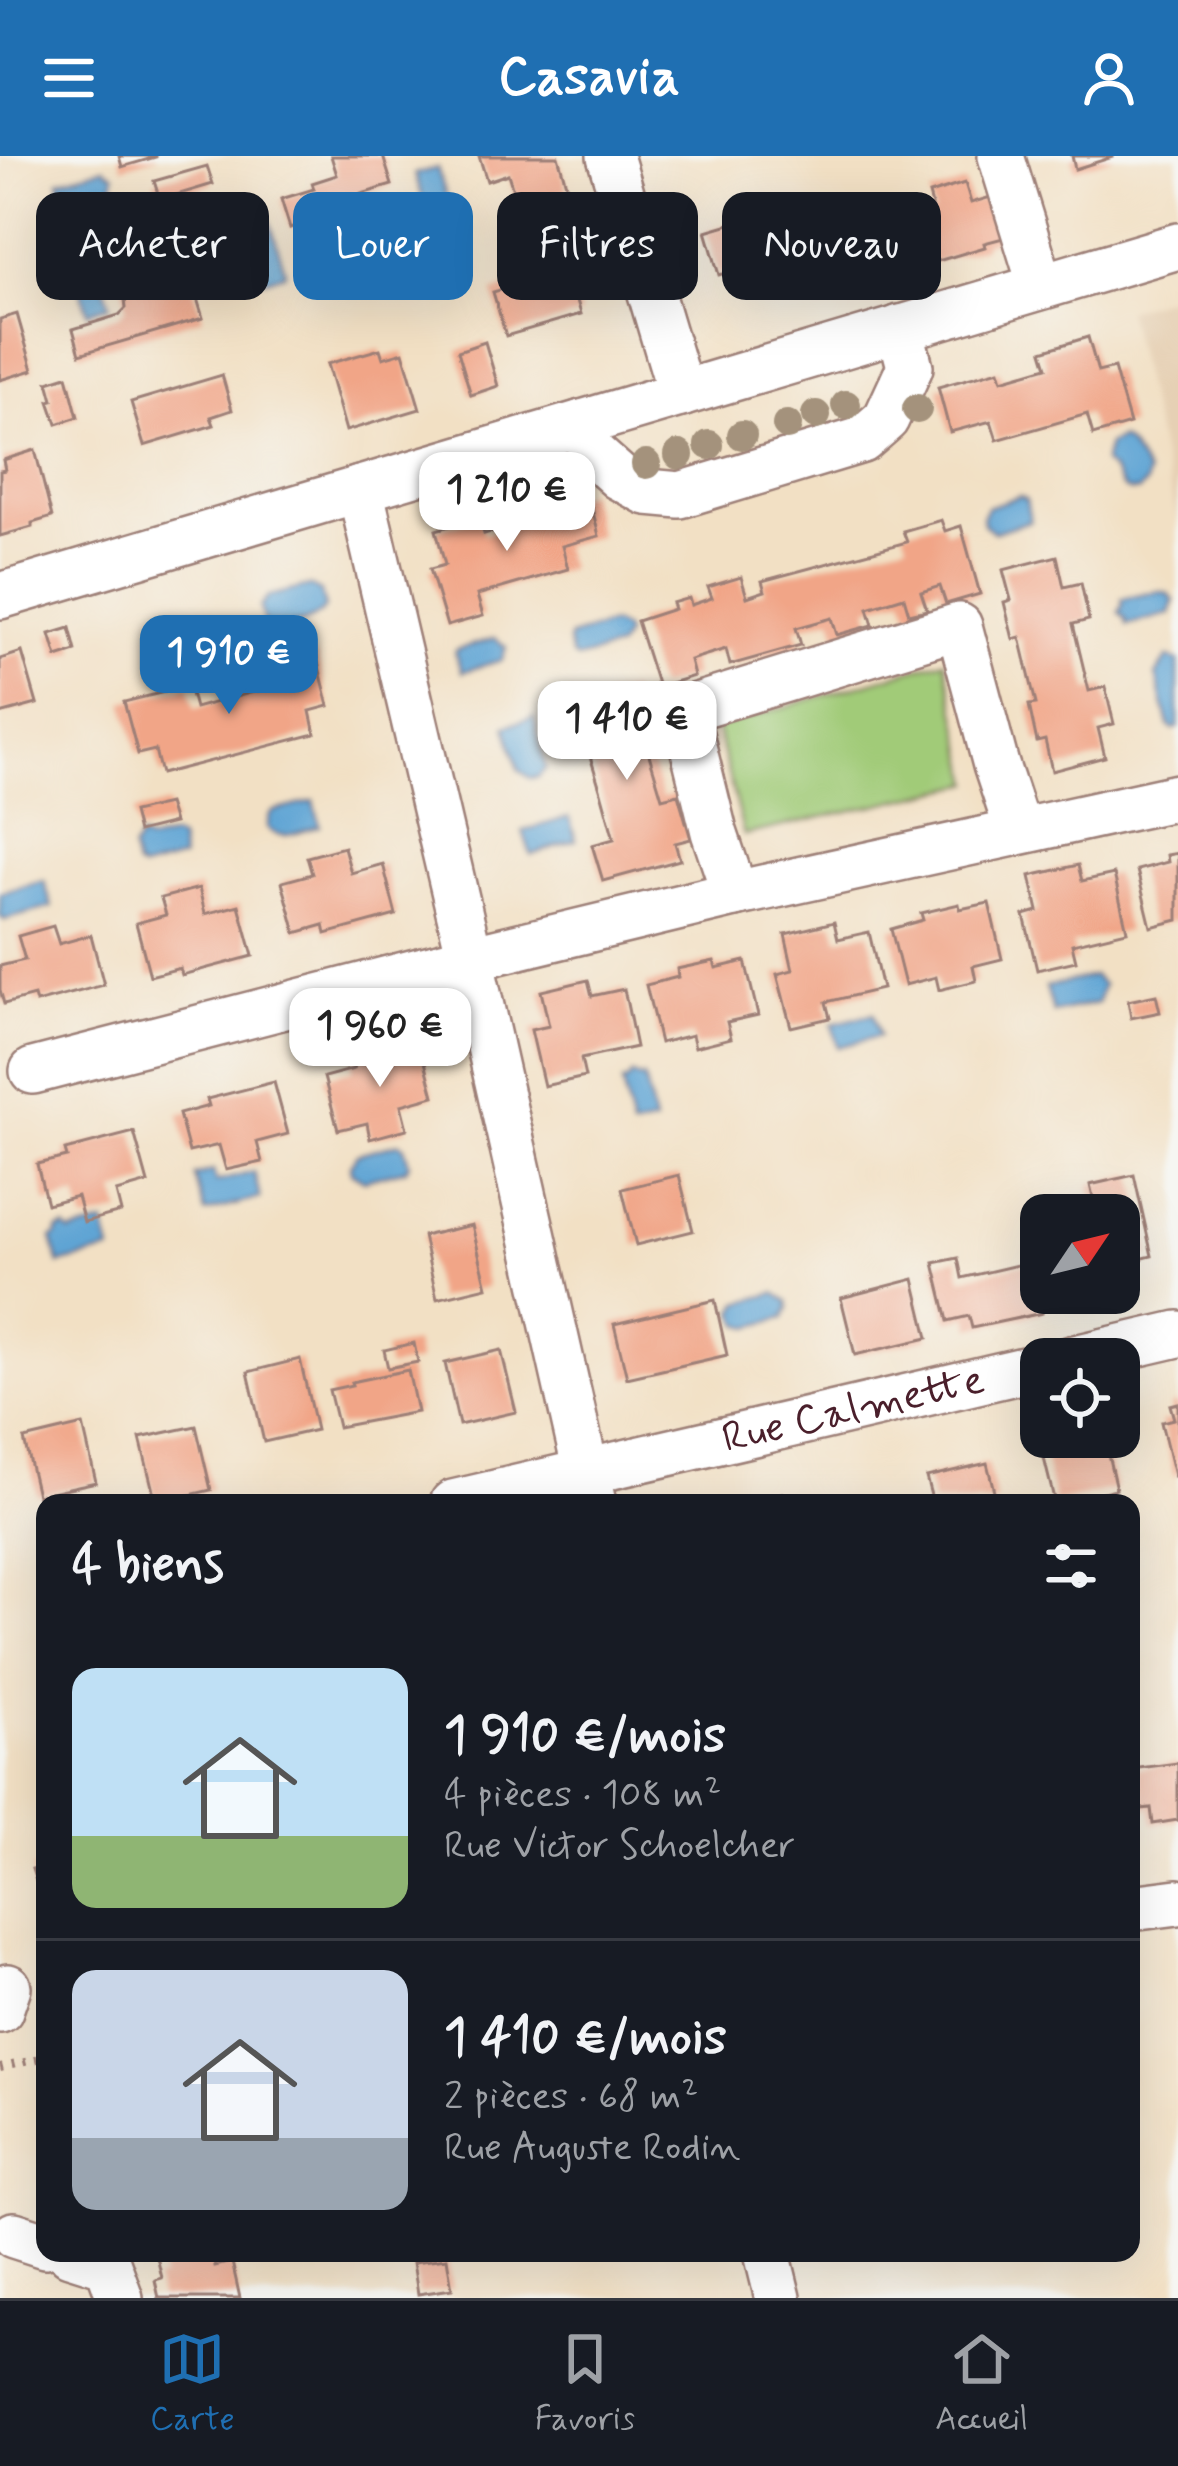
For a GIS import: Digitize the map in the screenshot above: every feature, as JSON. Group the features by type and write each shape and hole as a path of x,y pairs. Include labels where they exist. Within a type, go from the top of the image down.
{"street":[{"path":"610,156 681,394"},
{"path":"1001,156 1054,283"},
{"path":"1032,156 1054,283"},
{"path":"0,596 1178,246"},
{"path":"582,423 591,452 619,477 647,492 680,495 698,490 862,440 886,419 910,368 900,328"},
{"path":"360,489 590,1488"},
{"path":"735,894 714,832 684,710 958,626 1018,831"},
{"path":"33,1071 735,894 1178,797"},
{"path":"1140,1343 1178,1334"},
{"name":"Rue Calmette","path":"535,1494 590,1488 1020,1372"},
{"path":"1140,1907 1178,1901"},
{"path":"98,2262 108,2265 120,2298"},
{"path":"769,2262 778,2298"}],"path":[{"path":"0,2068 36,2058"}],"shaded area":[{"path":"1178,295 1178,523 1126,310"}],"green space":[{"path":"945,660 972,783 744,835 716,727"}],"water":[{"path":"105,167 115,174 112,189 102,192 62,192 59,180"},
{"path":"437,168 445,192 421,192 415,174"},
{"path":"269,219 286,273 269,278"},
{"path":"84,300 108,300 110,305 88,312"},
{"path":"1120,439 1147,474 1139,491 1125,489 1103,463 1108,445"},
{"path":"1020,496 1026,500 1030,521 994,532 984,525 987,507"},
{"path":"309,586 321,592 325,608 319,614 288,626 264,623 260,607 269,596"},
{"path":"1160,591 1174,601 1170,614 1127,625 1119,612 1122,599"},
{"path":"611,624 624,630 618,648 577,659 572,656 570,637"},
{"path":"495,638 506,647 502,660 462,672 456,650"},
{"path":"1168,657 1178,662 1178,728 1173,729 1156,675"},
{"path":"534,717 546,768 530,778 519,770 506,726"},
{"path":"314,801 320,826 285,835 267,827 274,811"},
{"path":"569,817 576,840 531,855 523,831"},
{"path":"172,836 179,840 182,859 142,870 136,867 132,850 140,838 149,842"},
{"path":"44,881 52,907 4,920 0,916 0,893"},
{"path":"1093,976 1103,985 1098,1003 1053,1013 1046,987"},
{"path":"873,1014 879,1036 838,1047 832,1024"},
{"path":"632,1075 644,1078 654,1123 632,1129 622,1083"},
{"path":"400,1143 409,1163 406,1169 364,1180 351,1172 357,1154"},
{"path":"213,1171 216,1182 254,1172 260,1198 205,1213 195,1176"},
{"path":"104,1224 111,1251 59,1264 52,1238 58,1230 65,1228 70,1233"},
{"path":"775,1293 788,1301 784,1318 750,1327 740,1324 735,1312 740,1303"}],"building":[{"path":"119,156 156,156 156,157 122,167"},
{"path":"331,156 383,156 392,185 368,192 304,192 314,189 312,183 337,175"},
{"path":"479,156 558,156 568,191 514,192 508,174 487,181"},
{"path":"1072,156 1113,156 1113,157 1075,169"},
{"path":"207,166 213,184 186,192 157,192 154,181"},
{"path":"965,183 971,203 994,196 1007,237 941,260 941,192 936,192"},
{"path":"293,195 290,228 281,199"},
{"path":"722,226 722,274 719,275 706,231"},
{"path":"497,291 497,300 577,300 581,314 506,336 493,292"},
{"path":"125,300 198,300 203,318 80,354 73,329 119,315 126,308"},
{"path":"17,314 33,370 0,380 0,319"},
{"path":"1088,337 1098,372 1114,368 1130,424 1093,435 1087,414 997,440 991,421 950,432 938,387 999,370 1002,380 1047,367 1042,351"},
{"path":"485,342 498,386 471,395 458,351"},
{"path":"380,349 383,358 403,352 420,409 346,431 327,364"},
{"path":"222,375 232,410 211,417 214,425 144,446 131,402"},
{"path":"67,376 78,417 57,424 48,382"},
{"path":"35,450 52,517 0,536 3,460"},
{"path":"588,492 599,536 562,546 568,569 477,595 483,616 447,626 430,569 445,565 436,530 479,517 484,534 529,520 527,510"},
{"path":"941,520 945,531 961,526 980,594 946,604 940,586 921,592 927,610 909,614 904,597 868,608 873,625 837,635 832,618 796,628 801,645 730,665 726,649 690,660 694,676 658,687 637,621 674,609 672,603 689,598 691,605 712,598 708,587 741,577 747,597 765,591 762,581 907,542 903,531"},
{"path":"1057,556 1064,587 1081,583 1089,620 1073,624 1089,691 1105,687 1114,724 1098,728 1105,757 1052,771 1045,740 1037,742 1029,705 1036,704 1020,637 1013,639 1004,602 1011,600 1003,570"},
{"path":"70,628 76,651 57,657 50,634"},
{"path":"22,652 37,704 0,714 0,659"},
{"path":"316,655 329,706 310,711 315,734 161,774 155,750 138,754 124,702 189,686 195,708 258,691 252,670"},
{"path":"630,690 635,705 651,700 663,743 647,748 662,798 678,794 691,839 675,843 680,860 603,881 592,845 614,839 601,792 586,743 564,749 553,712"},
{"path":"168,804 174,823 138,832 133,812"},
{"path":"344,847 351,873 383,864 396,915 326,934 324,925 296,933 282,882 312,874 307,857"},
{"path":"1178,853 1178,920 1151,927 1137,870 1168,862 1167,855"},
{"path":"1078,865 1082,881 1114,874 1127,931 1072,944 1076,961 1037,970 1024,915 1038,911 1030,876"},
{"path":"199,888 205,914 239,905 253,956 182,975 180,968 150,976 136,923 166,915 161,898"},
{"path":"989,903 1002,959 973,966 976,981 939,990 936,977 905,985 891,929 923,920 921,913"},
{"path":"834,922 838,939 869,932 882,989 826,1002 830,1018 791,1027 777,974 793,970 785,934"},
{"path":"53,926 59,944 91,935 104,985 36,1003 34,996 4,1004 0,966 25,960 18,936"},
{"path":"714,961 716,968 745,961 758,1015 727,1022 731,1038 695,1047 692,1035 660,1043 646,985 678,977 677,969"},
{"path":"588,980 592,996 624,989 636,1047 581,1059 585,1077 544,1086 531,1030 549,1026 541,991"},
{"path":"1156,995 1160,1012 1131,1018 1128,1001"},
{"path":"420,1043 434,1096 401,1105 407,1129 370,1139 367,1123 338,1130 324,1077 354,1069 351,1061"},
{"path":"274,1082 288,1134 257,1142 262,1162 226,1170 219,1145 189,1152 179,1114 209,1106 207,1099"},
{"path":"134,1132 148,1183 116,1192 121,1212 84,1222 77,1196 47,1204 37,1164 67,1157 65,1150"},
{"path":"679,1175 693,1231 636,1245 622,1189"},
{"path":"1134,1175 1138,1194 1092,1194 1090,1185"},
{"path":"1140,1202 1152,1256 1140,1259"},
{"path":"472,1225 487,1287 437,1299 423,1236"},
{"path":"958,1258 962,1278 1020,1264 1020,1314 1037,1314 972,1328 969,1316 948,1321 934,1263"},
{"path":"914,1279 928,1338 855,1355 841,1298"},
{"path":"715,1300 727,1355 627,1378 614,1324"},
{"path":"414,1343 418,1362 388,1368 384,1350"},
{"path":"501,1350 516,1412 459,1425 445,1363"},
{"path":"300,1359 316,1430 264,1442 248,1372"},
{"path":"408,1370 417,1412 338,1427 329,1390"},
{"path":"1178,1403 1178,1475 1174,1476 1161,1422 1174,1419 1170,1405"},
{"path":"83,1425 96,1482 37,1494 24,1439"},
{"path":"196,1426 211,1490 154,1494 140,1438"},
{"path":"1044,1458 1109,1458 1116,1489 1053,1494"},
{"path":"987,1463 995,1494 931,1494 926,1477"},
{"path":"1178,1763 1178,1820 1153,1824 1151,1808 1140,1809 1140,1768"},
{"path":"158,2262 214,2262 215,2266 232,2262 240,2298 159,2298 155,2280 162,2278"},
{"path":"413,2262 448,2262 452,2289 418,2294"}]}
